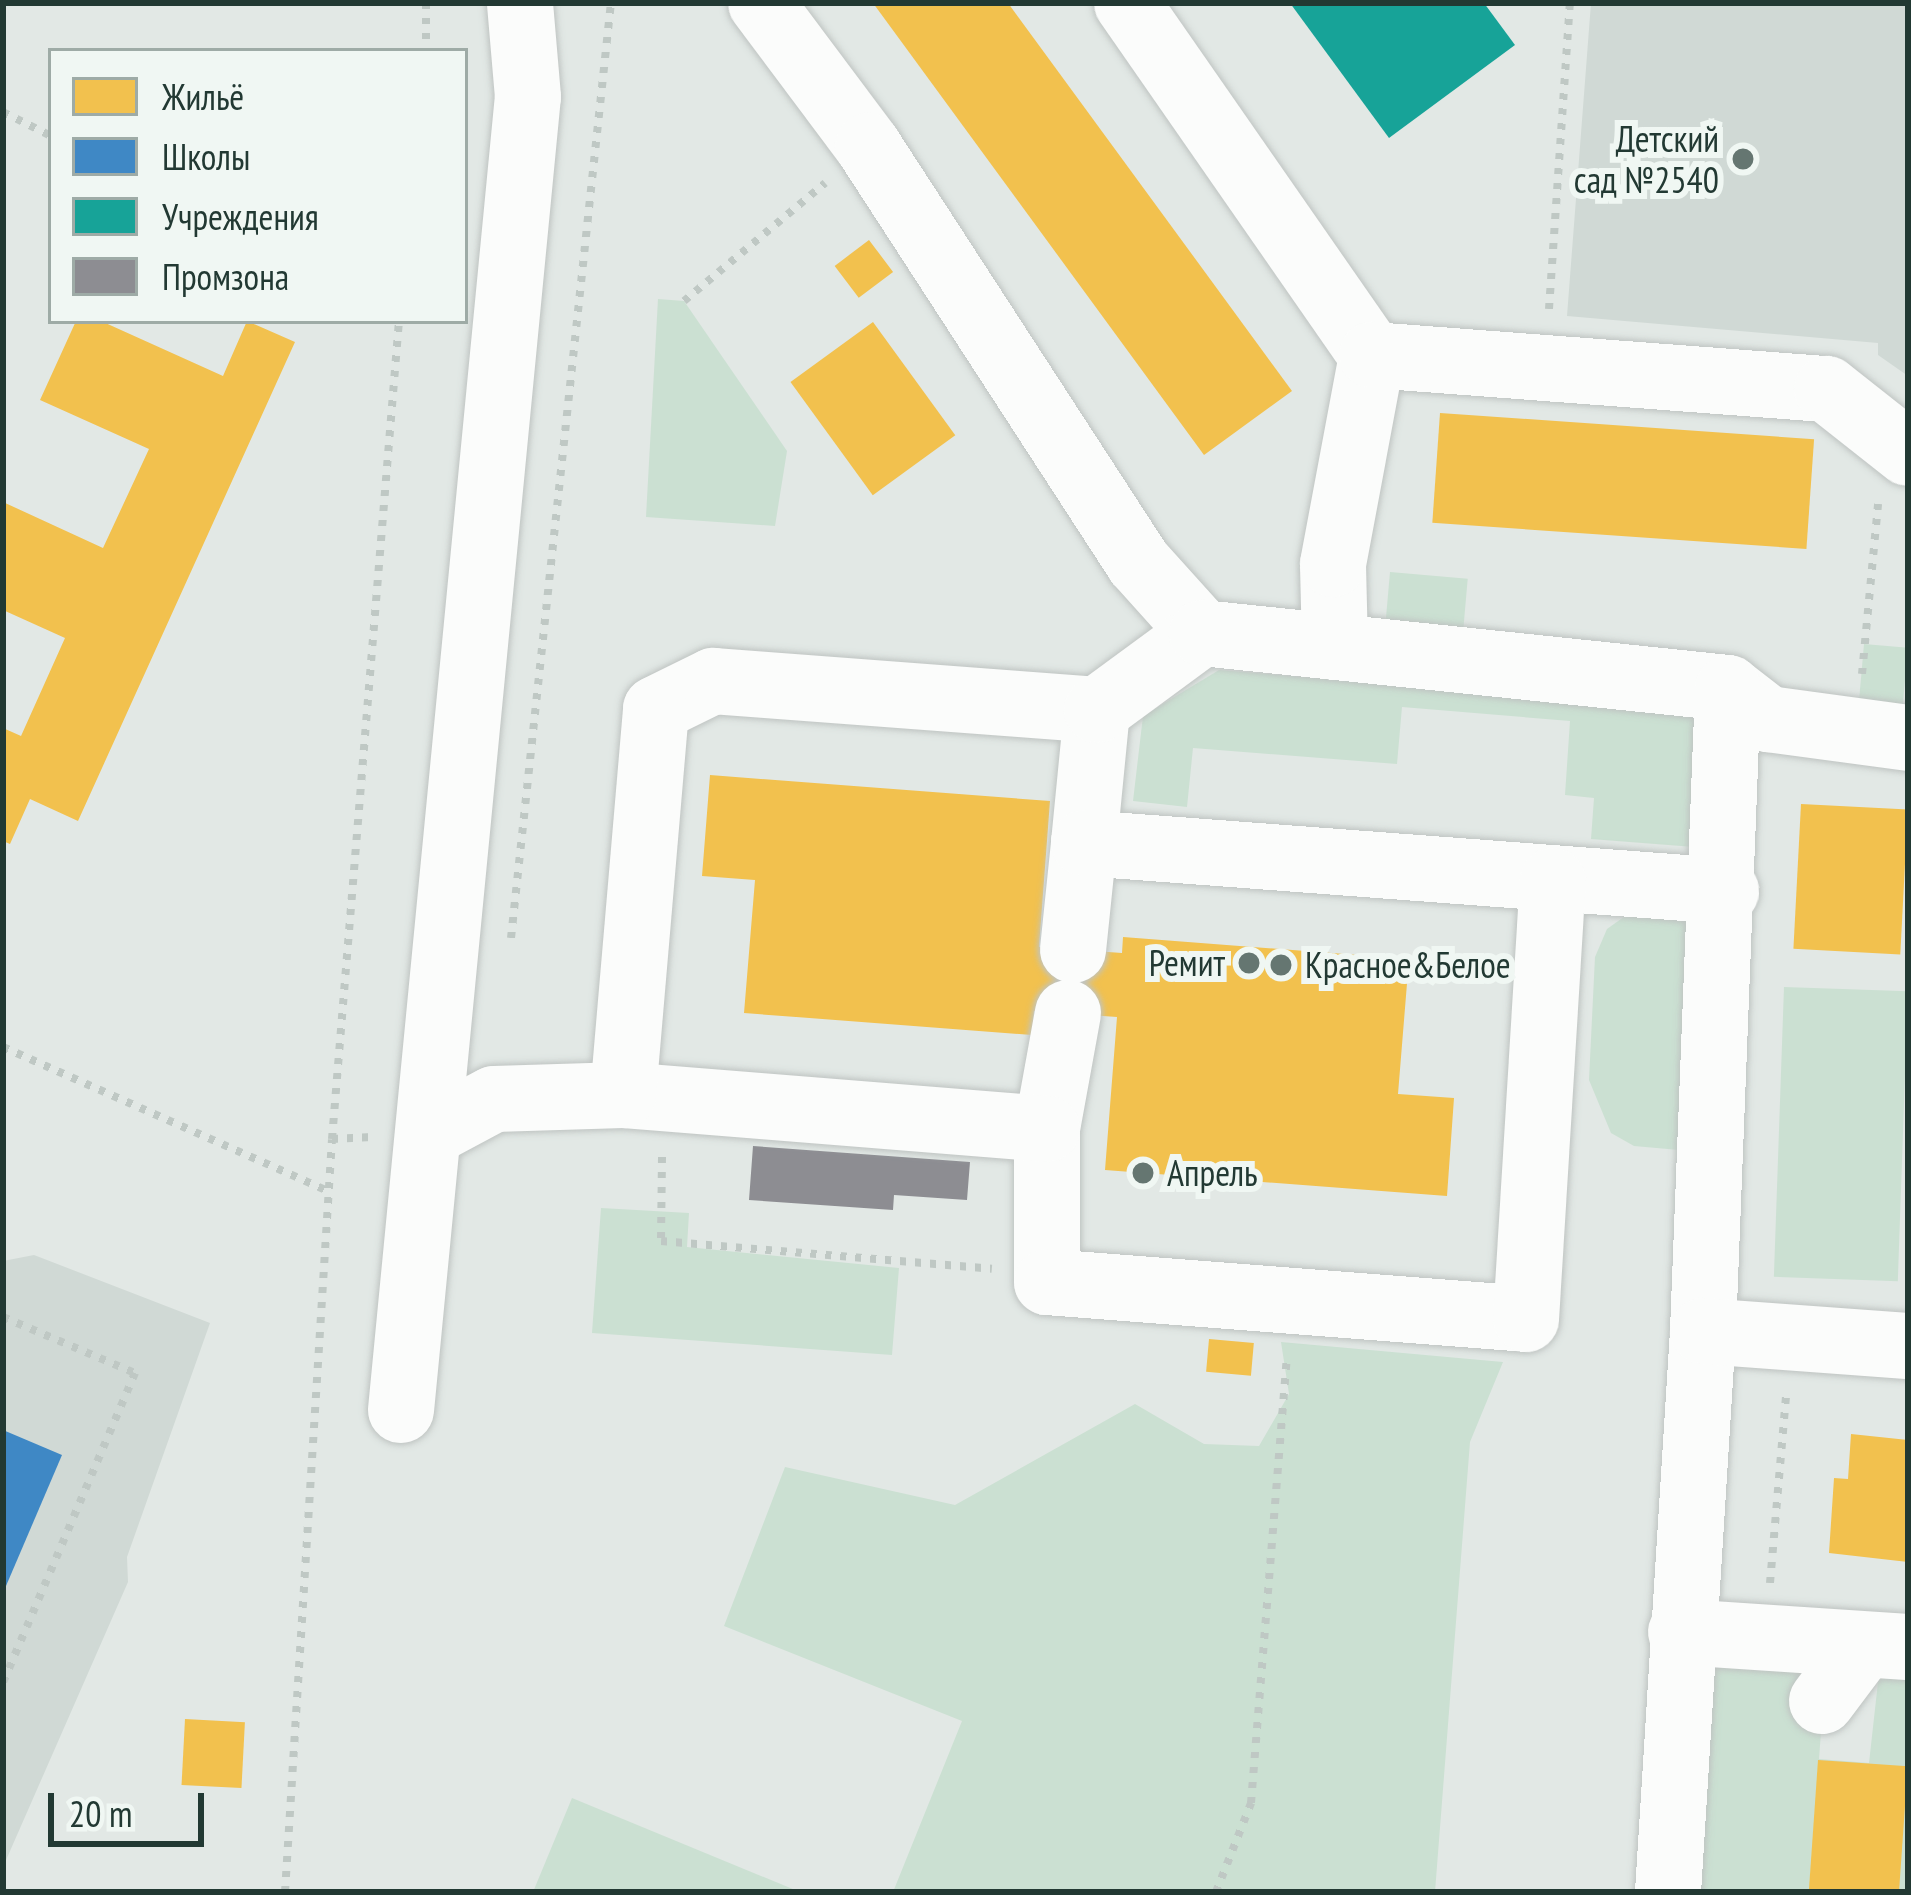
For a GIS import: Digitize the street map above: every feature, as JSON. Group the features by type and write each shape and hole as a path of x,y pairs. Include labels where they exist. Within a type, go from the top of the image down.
{"lane":[{"path":"401,1410 528,97 520,3"},
{"path":"760,3 868,146 1138,562 1202,633 1728,688 1768,719 1908,738"},
{"path":"1127,3 1372,355 1333,564 1335,647"},
{"path":"1372,355 1827,389 1894,469"},
{"path":"643,1098 656,709 713,681 1097,710 1202,633"},
{"path":"1668,1892 1726,891 1728,688"},
{"path":"1097,710 1070,981 1047,1129 1047,1282 1526,1318 1553,881"},
{"path":"1084,844 1726,891"},
{"path":"430,1132 494,1099 643,1098 1047,1129"},
{"path":"1703,1330 1908,1346"},
{"path":"1681,1632 1886,1646"},
{"path":"1822,1701 1886,1646"}],"path":[{"path":"426,3 426,48"},
{"path":"509,958 611,3"},
{"path":"1545,368 1570,3"},
{"path":"5,117 48,135"},
{"path":"684,302 868,146"},
{"path":"285,1892 330,1192 399,324"},
{"path":"1861,685 1894,469"},
{"path":"3,1047 330,1192"},
{"path":"643,1098 661,1241 1047,1274"},
{"path":"1216,1892 1251,1803 1291,1300"},
{"path":"3,1317 135,1373 3,1683"},
{"path":"1765,1638 1786,1389 1807,1391"}],"shaded area":[{"name":"Детский сад №2540","path":"1591,3 1908,3 1908,376 1878,355 1878,343 1567,316"},
{"path":"34,1255 210,1323 127,1557 128,1582 3,1867 3,1261"}],"green space":[{"path":"658,299 684,301 787,451 775,526 646,517"},
{"path":"1390,572 1468,579 1462,643 1384,636"},
{"path":"1864,644 1908,648 1903,709 1859,705"},
{"path":"1219,670 1705,710 1694,847 1591,839 1594,798 1565,795 1570,721 1402,707 1397,764 1193,748 1187,807 1133,801 1143,716"},
{"path":"1628,914 1693,918 1679,1150 1634,1146 1611,1133 1589,1080 1595,957 1607,929"},
{"path":"1784,987 1908,991 1898,1281 1774,1277"},
{"path":"601,1208 689,1213 687,1247 899,1268 892,1355 592,1333"},
{"path":"1281,1342 1503,1362 1470,1442 1435,1892 893,1892 962,1721 724,1626 785,1467 955,1505 1135,1404 1204,1444 1259,1446 1289,1394"},
{"path":"1735,1656 1826,1664 1819,1759 1869,1763 1879,1673 1908,1676 1908,1892 1685,1892 1699,1677"},
{"path":"572,1798 800,1892 533,1892"}],"building: Жильё":[{"path":"873,3 1008,3 1292,391 1204,455"},
{"path":"869,240 893,272 859,298 835,266"},
{"path":"873,322 955,435 873,495 790,382"},
{"path":"75,324 108,324 223,376 246,324 295,342 78,821 30,799 10,844 3,841 3,728 21,736 65,638 3,610 3,502 103,548 149,449 40,400"},
{"path":"1440,413 1814,439 1806,549 1432,523"},
{"path":"710,775 1050,801 1039,947 1122,953 1123,937 1409,959 1398,1094 1454,1098 1447,1196 1105,1170 1117,1017 1034,1011 1032,1035 744,1013 755,880 702,876"},
{"path":"1801,804 1908,810 1900,954 1793,949"},
{"path":"1209,1339 1254,1343 1251,1376 1206,1372"},
{"path":"1851,1434 1908,1440 1908,1562 1829,1553 1834,1478 1848,1479"},
{"path":"185,1719 245,1722 241,1788 182,1785"},
{"path":"1818,1760 1908,1766 1899,1892 1809,1892"}],"building: Школы":[{"path":"3,1430 62,1455 3,1593"}],"building: Учреждения":[{"path":"1290,3 1484,3 1515,45 1389,138"}],"building: Промзона":[{"path":"753,1146 970,1162 967,1200 894,1195 893,1210 749,1200"}],"place":[{"name":"Детский сад №2540","path":"1743,159"},
{"name":"Ремит","path":"1249,963"},
{"name":"Красное&Белое","path":"1281,965"},
{"name":"Апрель","path":"1143,1173"}]}
